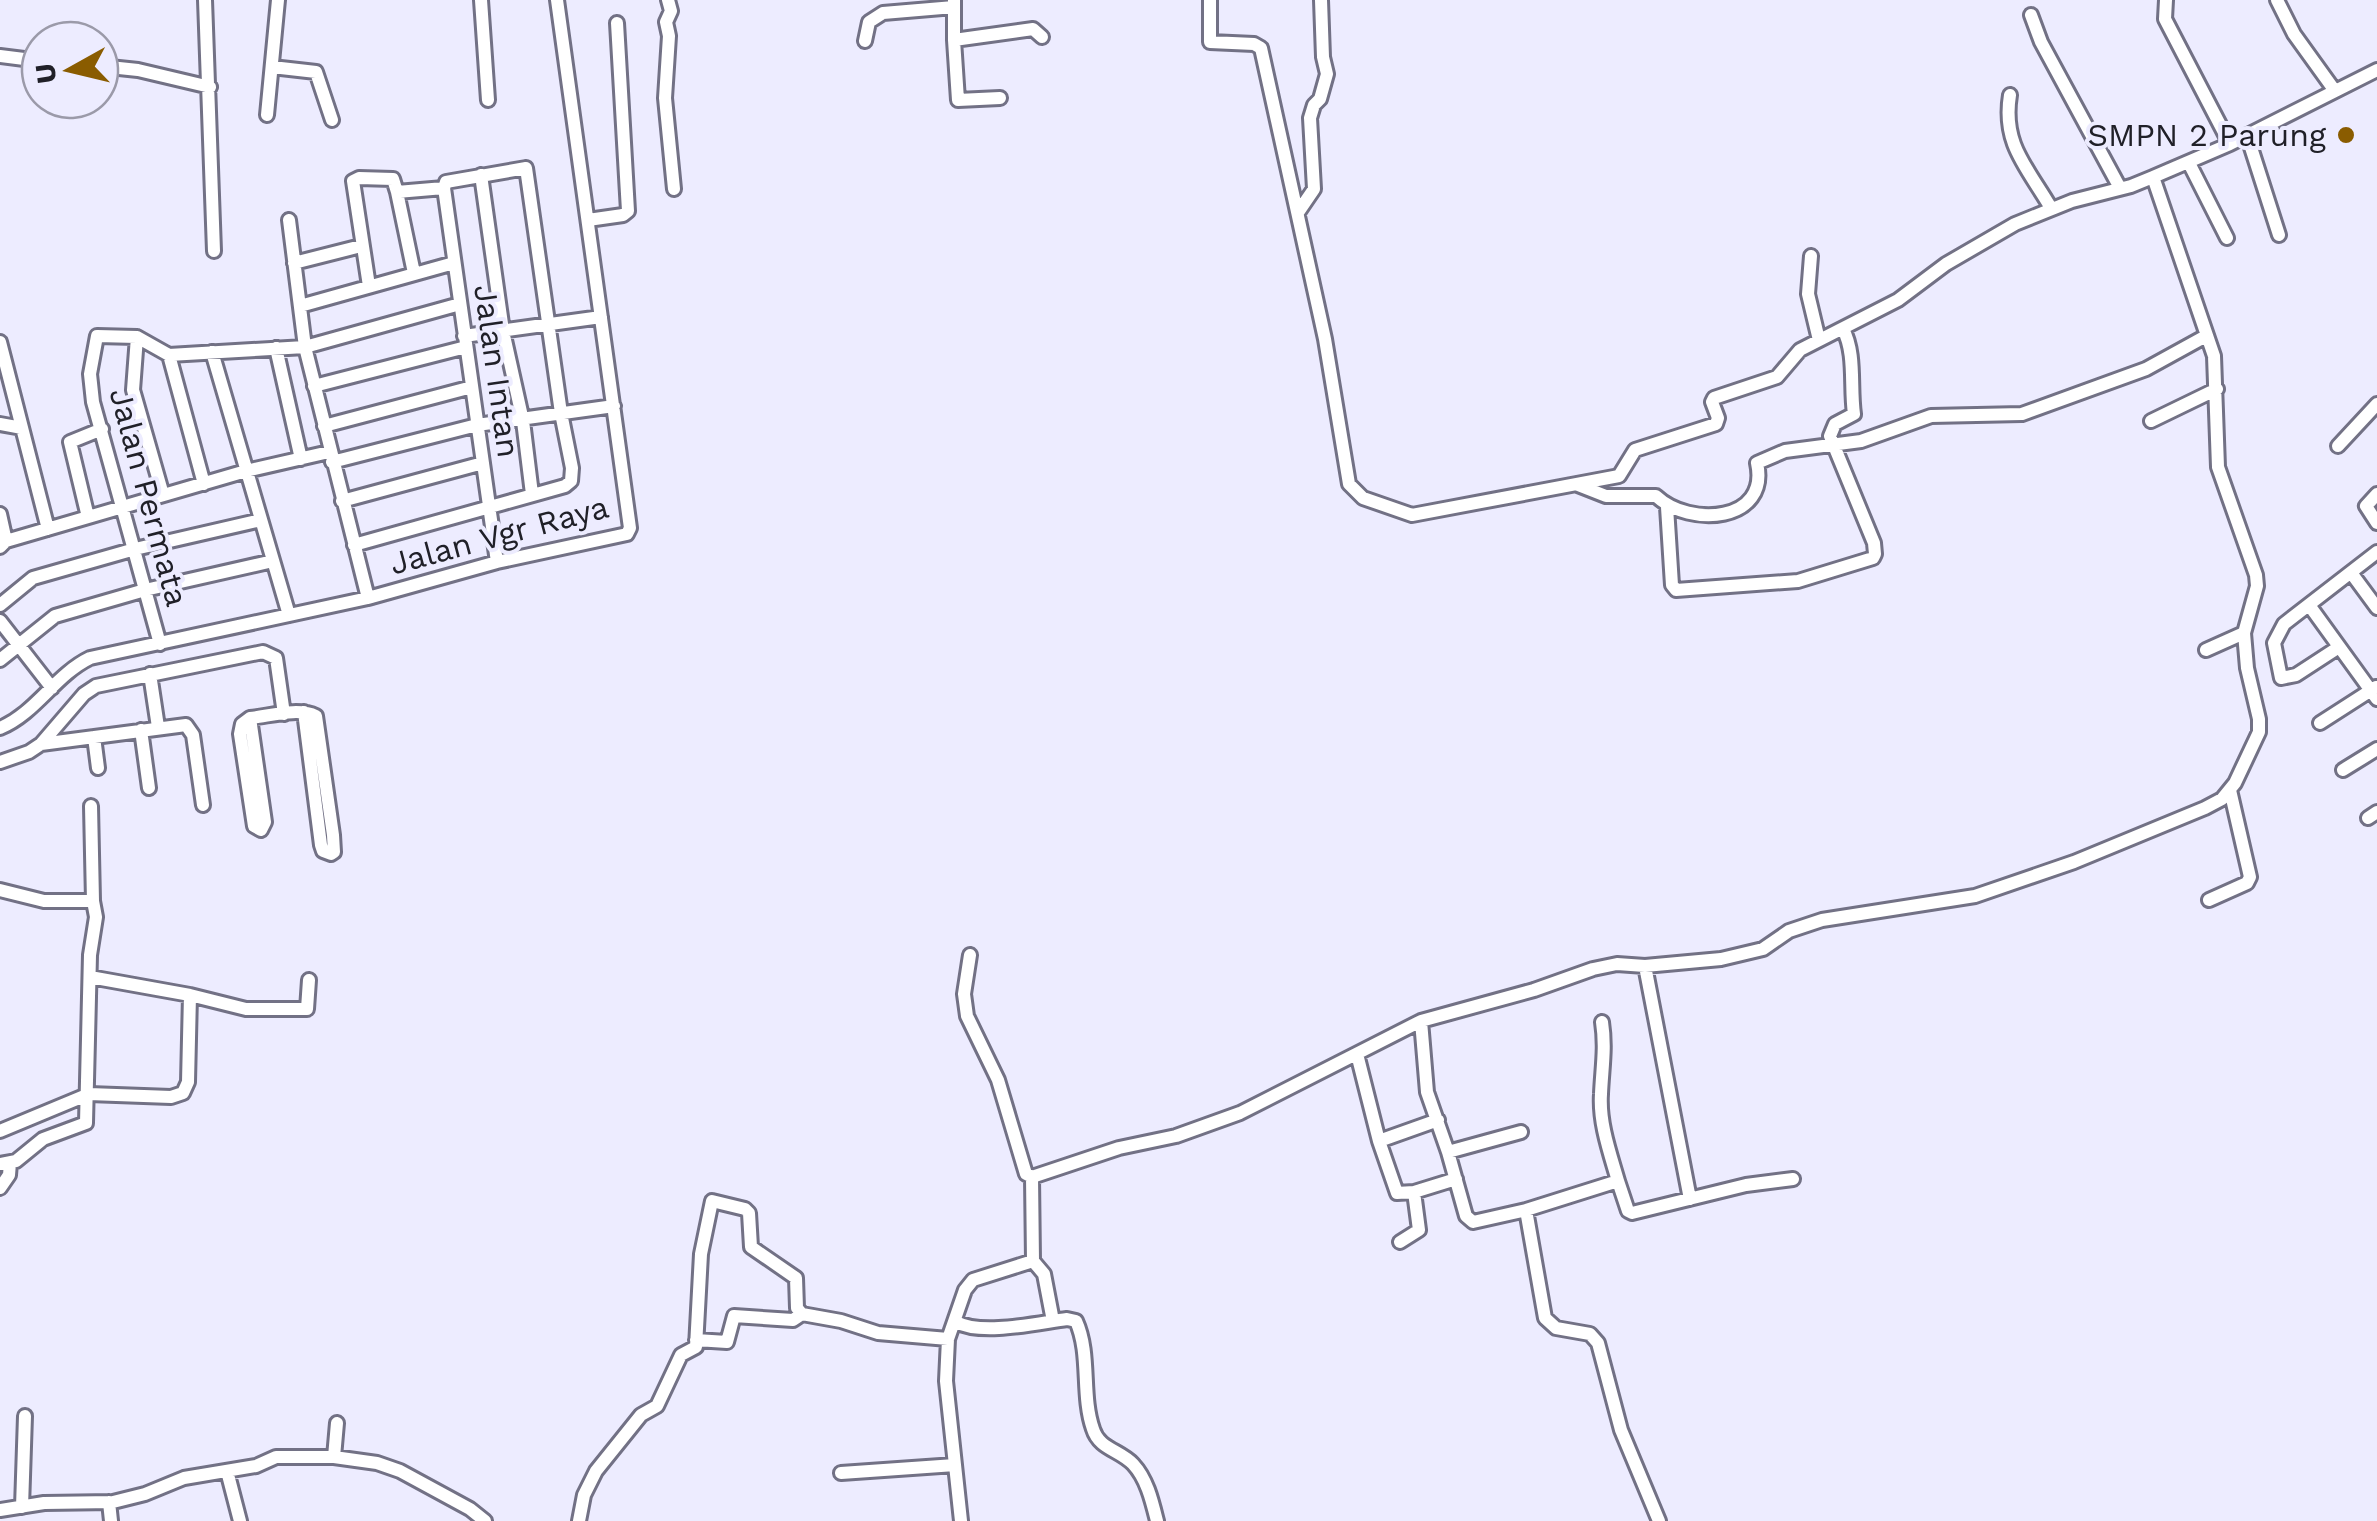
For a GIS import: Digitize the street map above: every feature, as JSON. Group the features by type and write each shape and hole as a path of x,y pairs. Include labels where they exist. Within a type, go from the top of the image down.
{"street":[{"path":"205,0 214,251"},
{"path":"267,115 278,0"},
{"path":"481,0 488,100"},
{"name":"Jalan Vgr Raya","path":"0,728 17,720 73,668 90,658 368,598 497,562 627,534 630,528 557,0"},
{"path":"668,0 671,11 666,22 665,102 674,188"},
{"path":"1210,0 1210,42 1254,44 1261,48 1333,377 1348,478 1354,492 1375,504 1412,515 1619,476 1635,450 1714,425 1718,420 1714,398 1776,377 1796,354 1898,300 1974,248 2051,208 2189,163 2377,70"},
{"path":"1299,210 1314,189 1311,110 1320,99 1327,74 1321,0"},
{"path":"2166,0 2165,18 2230,144"},
{"path":"2277,0 2294,34 2336,91"},
{"path":"866,41 869,22 883,13 954,4 958,100 1000,98"},
{"path":"2030,15 2120,188"},
{"path":"588,220 624,215 628,211 617,24"},
{"path":"954,40 1033,29 1042,37"},
{"path":"272,67 316,72 332,120"},
{"path":"120,68 210,87"},
{"path":"2010,95 2006,118 2009,136 2051,208"},
{"path":"2247,136 2279,235"},
{"path":"2189,163 2228,238"},
{"path":"354,544 572,481 526,168 446,182 444,188 398,192"},
{"path":"482,176 503,330 523,421 532,494"},
{"path":"970,955 964,994 968,1016 998,1080 1026,1174 1032,1177 1119,1148 1176,1136 1240,1113 1421,1022 1592,969 1746,954 1763,949 1789,931 1822,920 1975,896 2156,830 2205,808 2230,790 2259,732 2244,633 2257,586 2251,554 2218,466 2214,356 2153,177"},
{"path":"368,286 354,178 393,179 414,272"},
{"name":"Jalan Intan","path":"444,188 497,562"},
{"path":"290,220 305,346 368,598"},
{"path":"294,264 361,246"},
{"path":"1811,256 1808,294 1819,340"},
{"path":"300,306 454,262"},
{"name":"Jalan Permata","path":"160,644 93,402 90,374 96,339 100,335 137,337 169,355 305,346 460,304"},
{"path":"314,386 503,330 601,316"},
{"path":"1667,507 1672,585 1676,590 1798,581 1876,554 1830,431 1854,413 1850,348 1843,329"},
{"path":"1576,484 1606,496 1656,496 1667,507 1699,517 1730,513 1757,492 1757,463 1784,451 1861,441 1931,416 2022,414 2146,369 2206,336"},
{"path":"137,337 133,390 164,496"},
{"path":"0,342 4,377 22,428 48,529"},
{"path":"276,348 300,459"},
{"path":"212,352 290,615"},
{"path":"169,355 204,484"},
{"path":"324,426 472,387"},
{"path":"2152,421 2217,389"},
{"path":"2338,446 2377,404"},
{"path":"0,514 3,544 246,471 477,425 614,406"},
{"path":"0,424 22,428"},
{"path":"88,518 70,442 102,429"},
{"path":"342,501 483,463"},
{"path":"2377,494 2366,506 2377,523"},
{"path":"0,605 33,578 261,520"},
{"path":"2339,647 2296,675 2281,678 2274,643 2284,624 2377,552"},
{"path":"0,660 55,616 273,561"},
{"path":"2352,574 2377,608"},
{"path":"2309,606 2375,692 2320,723"},
{"path":"0,621 52,688"},
{"path":"2206,650 2244,633"},
{"path":"0,762 41,744 89,689 269,652 278,664 284,714"},
{"path":"150,674 158,727"},
{"path":"250,718 265,822 261,830 254,826 240,734 245,720 250,718 304,712 312,713 318,721 333,834 331,854 321,846 304,712"},
{"path":"41,744 158,727 180,725 191,729 203,804"},
{"path":"141,730 150,788"},
{"path":"94,737 98,768"},
{"path":"2343,770 2377,749"},
{"path":"2209,900 2247,883 2250,877 2230,790"},
{"path":"0,1188 9,1175 5,1164 43,1139 84,1125 89,1094 90,948 95,925 91,806"},
{"path":"0,890 44,901 93,901"},
{"path":"1645,966 1690,1199"},
{"path":"90,977 246,1009 304,1011 308,1005 308,980"},
{"path":"0,1131 89,1094 182,1094 188,1082 190,995"},
{"path":"1421,1022 1424,1082 1466,1216 1473,1222 1618,1181"},
{"path":"1602,1022 1606,1058 1600,1096 1602,1120 1628,1210 1632,1213 1746,1185 1792,1179"},
{"path":"1357,1054 1379,1140 1398,1193 1456,1179"},
{"path":"1379,1140 1438,1120"},
{"path":"1448,1152 1521,1132"},
{"path":"1032,1177 1033,1261 1044,1274 1053,1321"},
{"path":"1400,1242 1419,1230 1414,1192"},
{"path":"579,1521 584,1495 596,1471 640,1415 657,1406 674,1366 696,1347 701,1254 714,1200 749,1212 751,1247 796,1278 802,1314"},
{"path":"1526,1210 1545,1318 1556,1328 1590,1334 1598,1344 1621,1430 1659,1521"},
{"path":"961,1521 946,1382 948,1339 965,1290 973,1280 1033,1261"},
{"path":"696,1340 727,1342 734,1316 793,1320 802,1314 878,1333 948,1339"},
{"path":"956,1322 965,1327 1003,1327 1072,1320 1078,1325 1093,1430 1100,1442 1130,1460 1137,1469 1148,1489 1157,1521"},
{"path":"22,1506 25,1416"},
{"path":"334,1458 337,1423"},
{"path":"0,1510 109,1502 145,1494 184,1478 227,1472 276,1458 334,1458 377,1463 400,1471 485,1521"},
{"path":"841,1473 955,1465"},
{"path":"227,1472 240,1521"},
{"path":"109,1502 111,1521"}],"place":[{"name":"SMPN 2 Parung","path":"2346,135"}]}
